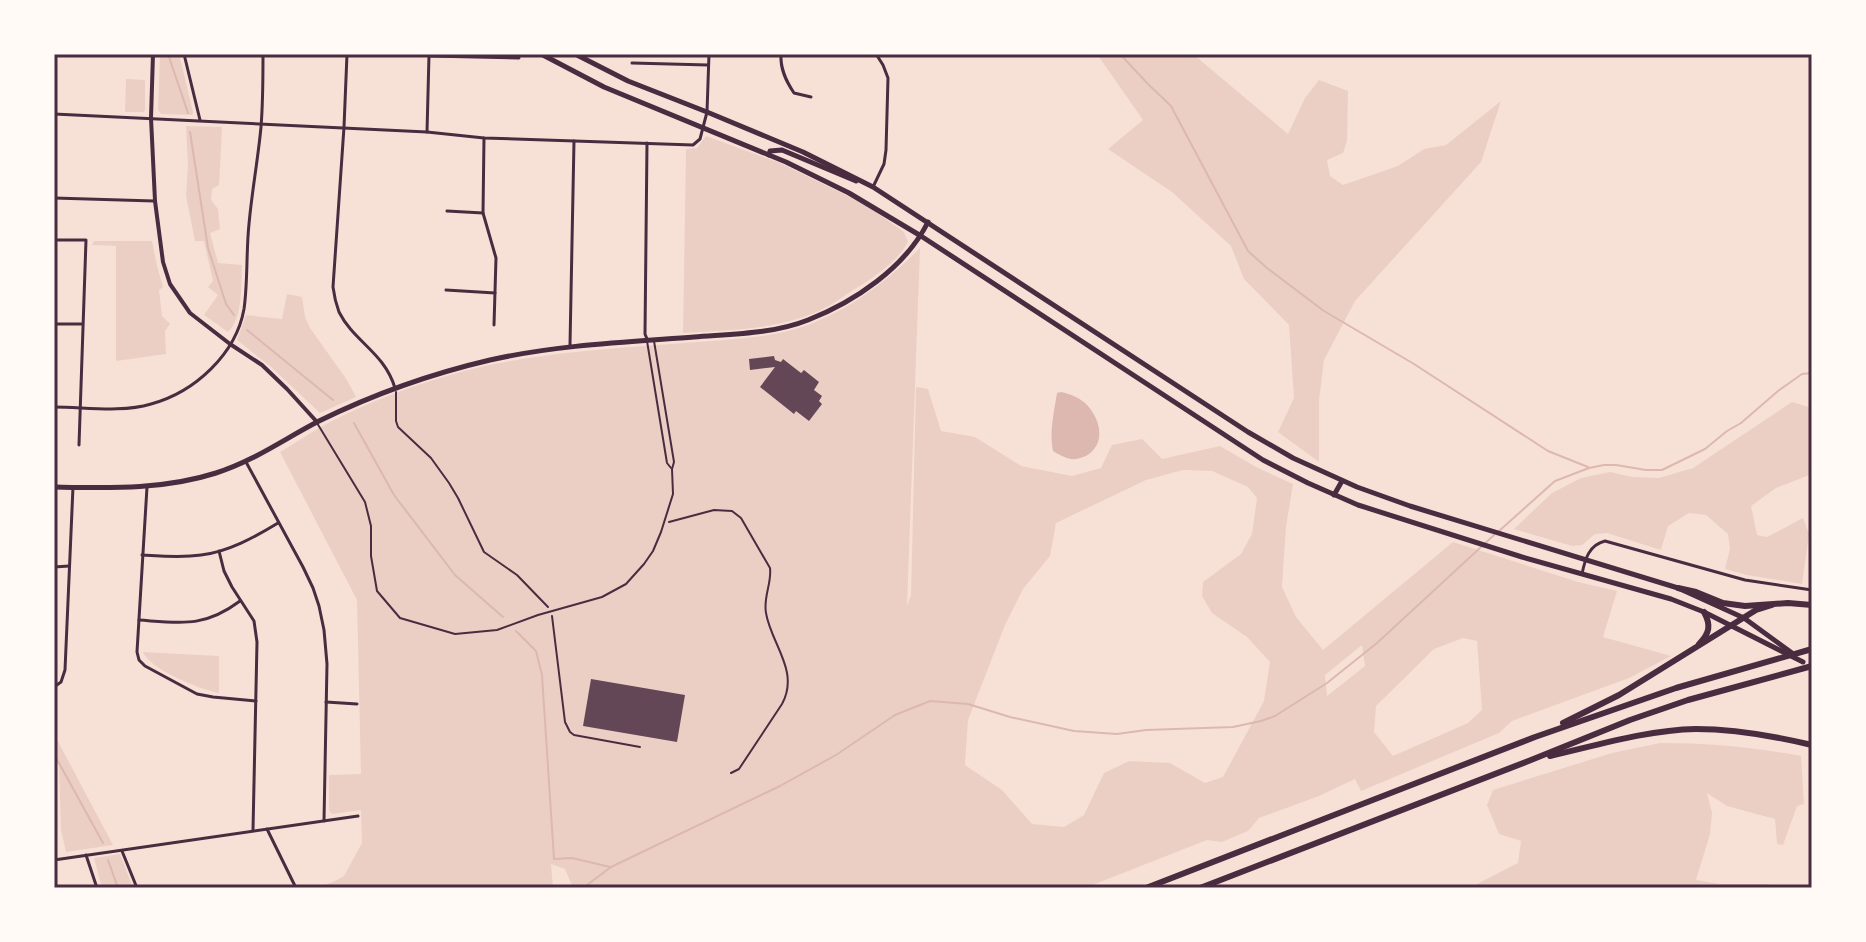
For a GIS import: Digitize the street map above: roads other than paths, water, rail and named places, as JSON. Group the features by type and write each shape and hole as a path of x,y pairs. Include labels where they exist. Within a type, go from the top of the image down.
{"highway":[{"path":"1678,588 1723,603 1745,606 1812,605"},
{"path":"1535,737 1619,695 1756,610 1772,605"},
{"path":"1691,652 1709,630 1704,612"},
{"path":"1146,888 1535,737 1653,696 1812,649"},
{"path":"1200,888 1630,720 1774,675 1812,667"},
{"path":"1531,760 1639,736 1693,729 1734,731 1812,745"}],"main road":[{"path":"541,54 604,87 769,155 849,193 921,236 1263,460 1334,495 1507,552 1671,599 1704,612 1812,667"},
{"path":"575,54 628,81 803,152 873,187 1248,432 1293,458 1396,501 1678,588 1744,618 1803,662"},
{"path":"769,155 770,151 782,150 865,183"},
{"path":"54,487 147,487 216,473 246,462 317,422 395,388 493,360 570,348 761,331 805,321 865,290 894,266 921,236 928,222"},
{"path":"1334,495 1342,481"}],"street":[{"path":"153,54 151,118 155,201 163,262 170,284 190,313 262,365 317,422"},
{"path":"184,54 200,121"},
{"path":"54,407 123,408 151,404 195,383 211,370 230,344 244,309 249,226 261,125 263,54"},
{"path":"347,54 332,274 335,299 345,321 383,362 395,388"},
{"path":"54,114 344,127 484,138 693,145 699,142 707,112 709,54"},
{"path":"781,54 786,82 794,93 811,97"},
{"path":"873,187 884,164 886,150 888,78 876,54"},
{"path":"427,132 430,55 519,58"},
{"path":"632,63 708,65"},
{"path":"484,138 483,213 496,258 494,325"},
{"path":"570,348 574,141"},
{"path":"647,143 645,334 651,340"},
{"path":"54,198 155,201"},
{"path":"447,211 483,213"},
{"path":"54,240 86,240 79,445"},
{"path":"446,290 495,293"},
{"path":"54,324 83,324"},
{"path":"246,462 308,577 319,606 327,664 324,821"},
{"path":"55,686 61,682 65,670 73,487"},
{"path":"147,487 139,660 197,694 256,701"},
{"path":"142,555 204,555 242,542 278,523"},
{"path":"1582,574 1585,560 1597,543 1605,541 1745,580 1812,590"},
{"path":"219,551 224,571 254,621 257,642 253,831"},
{"path":"54,567 69,566"},
{"path":"139,620 197,622 226,612 240,601"},
{"path":"326,702 357,704"},
{"path":"54,860 358,816"},
{"path":"267,829 296,888"},
{"path":"122,850 137,888"},
{"path":"86,855 97,888"}],"lane":[{"path":"651,340 667,463 672,469"},
{"path":"317,422 365,502 371,526 371,556 377,591 400,618 455,634 497,630 602,597 626,584 653,551 673,494 674,462 651,340"}],"waterway":[{"path":"168,54 188,113"},
{"path":"1120,54 1171,106 1248,251 1267,268 1324,311 1414,364 1548,451 1588,467"},
{"path":"190,132 208,248 226,304 234,315"},
{"path":"247,330 333,400"},
{"path":"1499,531 1555,481 1604,465 1662,470 1705,449 1778,391 1802,374 1812,373"},
{"path":"354,423 394,495 455,575 503,617"},
{"path":"583,888 611,867 780,786 836,755 895,715 930,701 968,704 1074,731 1117,734 1233,727 1275,716 1327,683 1377,643 1494,535"},
{"path":"516,631 536,651 542,675 554,859 572,858 610,867"},
{"path":"54,754 103,843"},
{"path":"108,860 118,888"}]}
